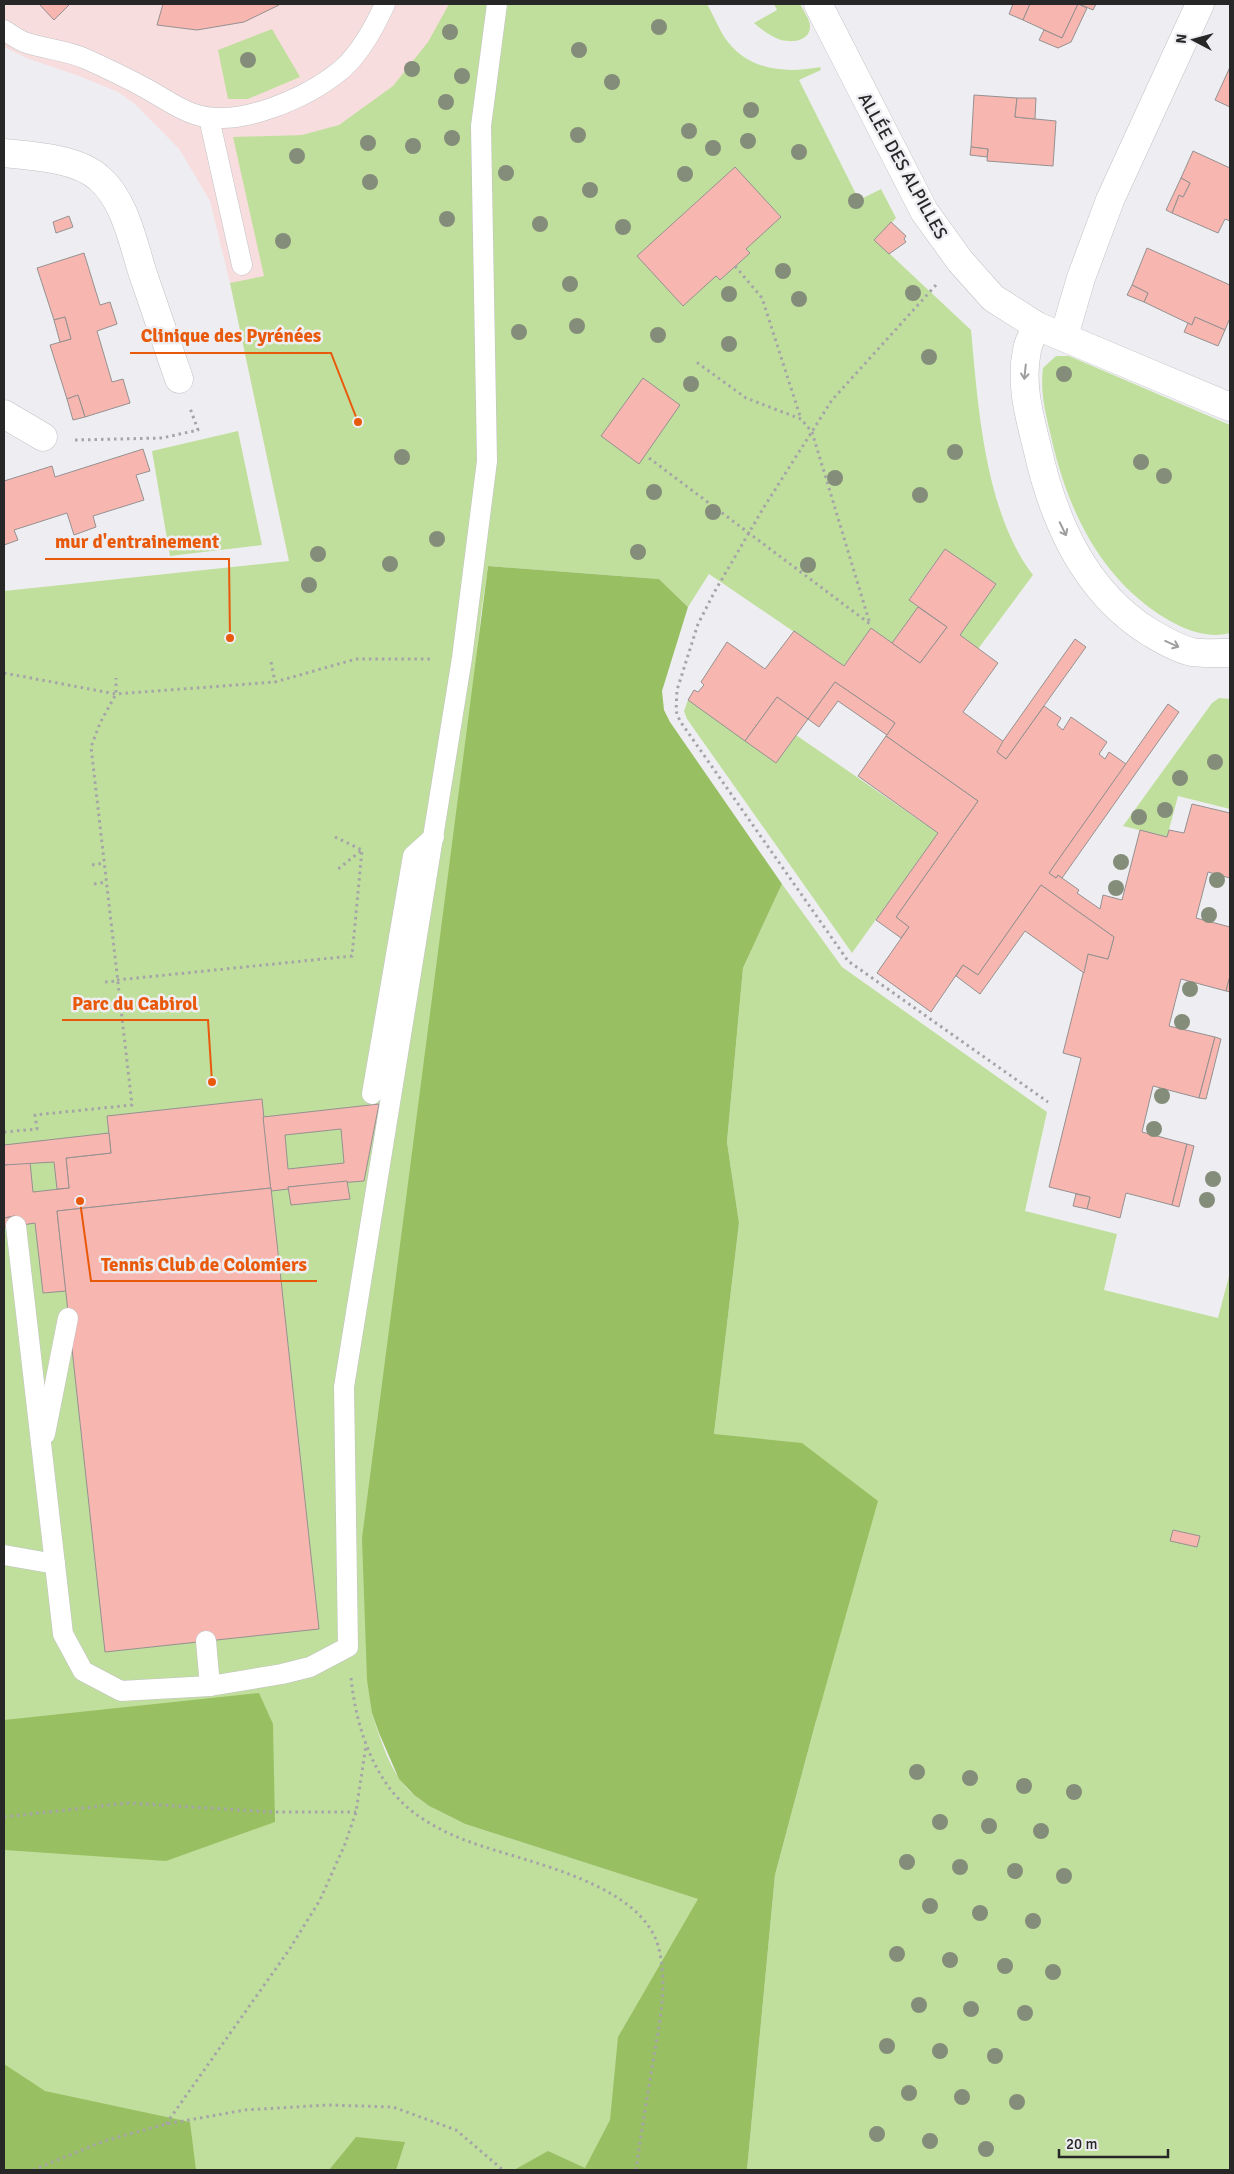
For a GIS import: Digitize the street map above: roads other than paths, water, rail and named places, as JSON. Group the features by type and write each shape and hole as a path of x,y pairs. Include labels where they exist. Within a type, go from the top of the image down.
{"street":[{"name":"ALLÉE DES ALPILLES","path":"818,4 924,211 960,261 993,298 1037,326 1230,408"},
{"path":"1064,336 1081,278 1110,200 1200,4"},
{"path":"4,153 42,157 72,164 98,177 115,197 179,379"},
{"path":"1037,326 1027,348 1024,381 1030,420 1054,511 1077,558 1107,598 1124,615 1142,628 1192,652 1230,653"},
{"path":"4,414 42,437"}],"lane":[{"path":"4,30 22,41 84,58 140,85 193,114 209,118 227,119 268,109 296,98 343,69 377,22 385,4"},
{"path":"16,1226 63,1634 83,1671 121,1691 210,1686 257,1679 310,1667 348,1647 344,1387 462,658 487,461 481,126 497,4"},
{"path":"209,118 242,265"},
{"path":"372,1094 412,856 434,838"},
{"path":"42,1453 68,1318"},
{"path":"4,1555 55,1564"},
{"path":"206,1641 210,1686"}],"place":[{"name":"Clinique des Pyrénées","path":"358,422"},
{"name":"mur d'entrainement","path":"230,638"},
{"name":"Parc du Cabirol","path":"212,1082"},
{"name":"Tennis Club de Colomiers","path":"80,1201"}]}
